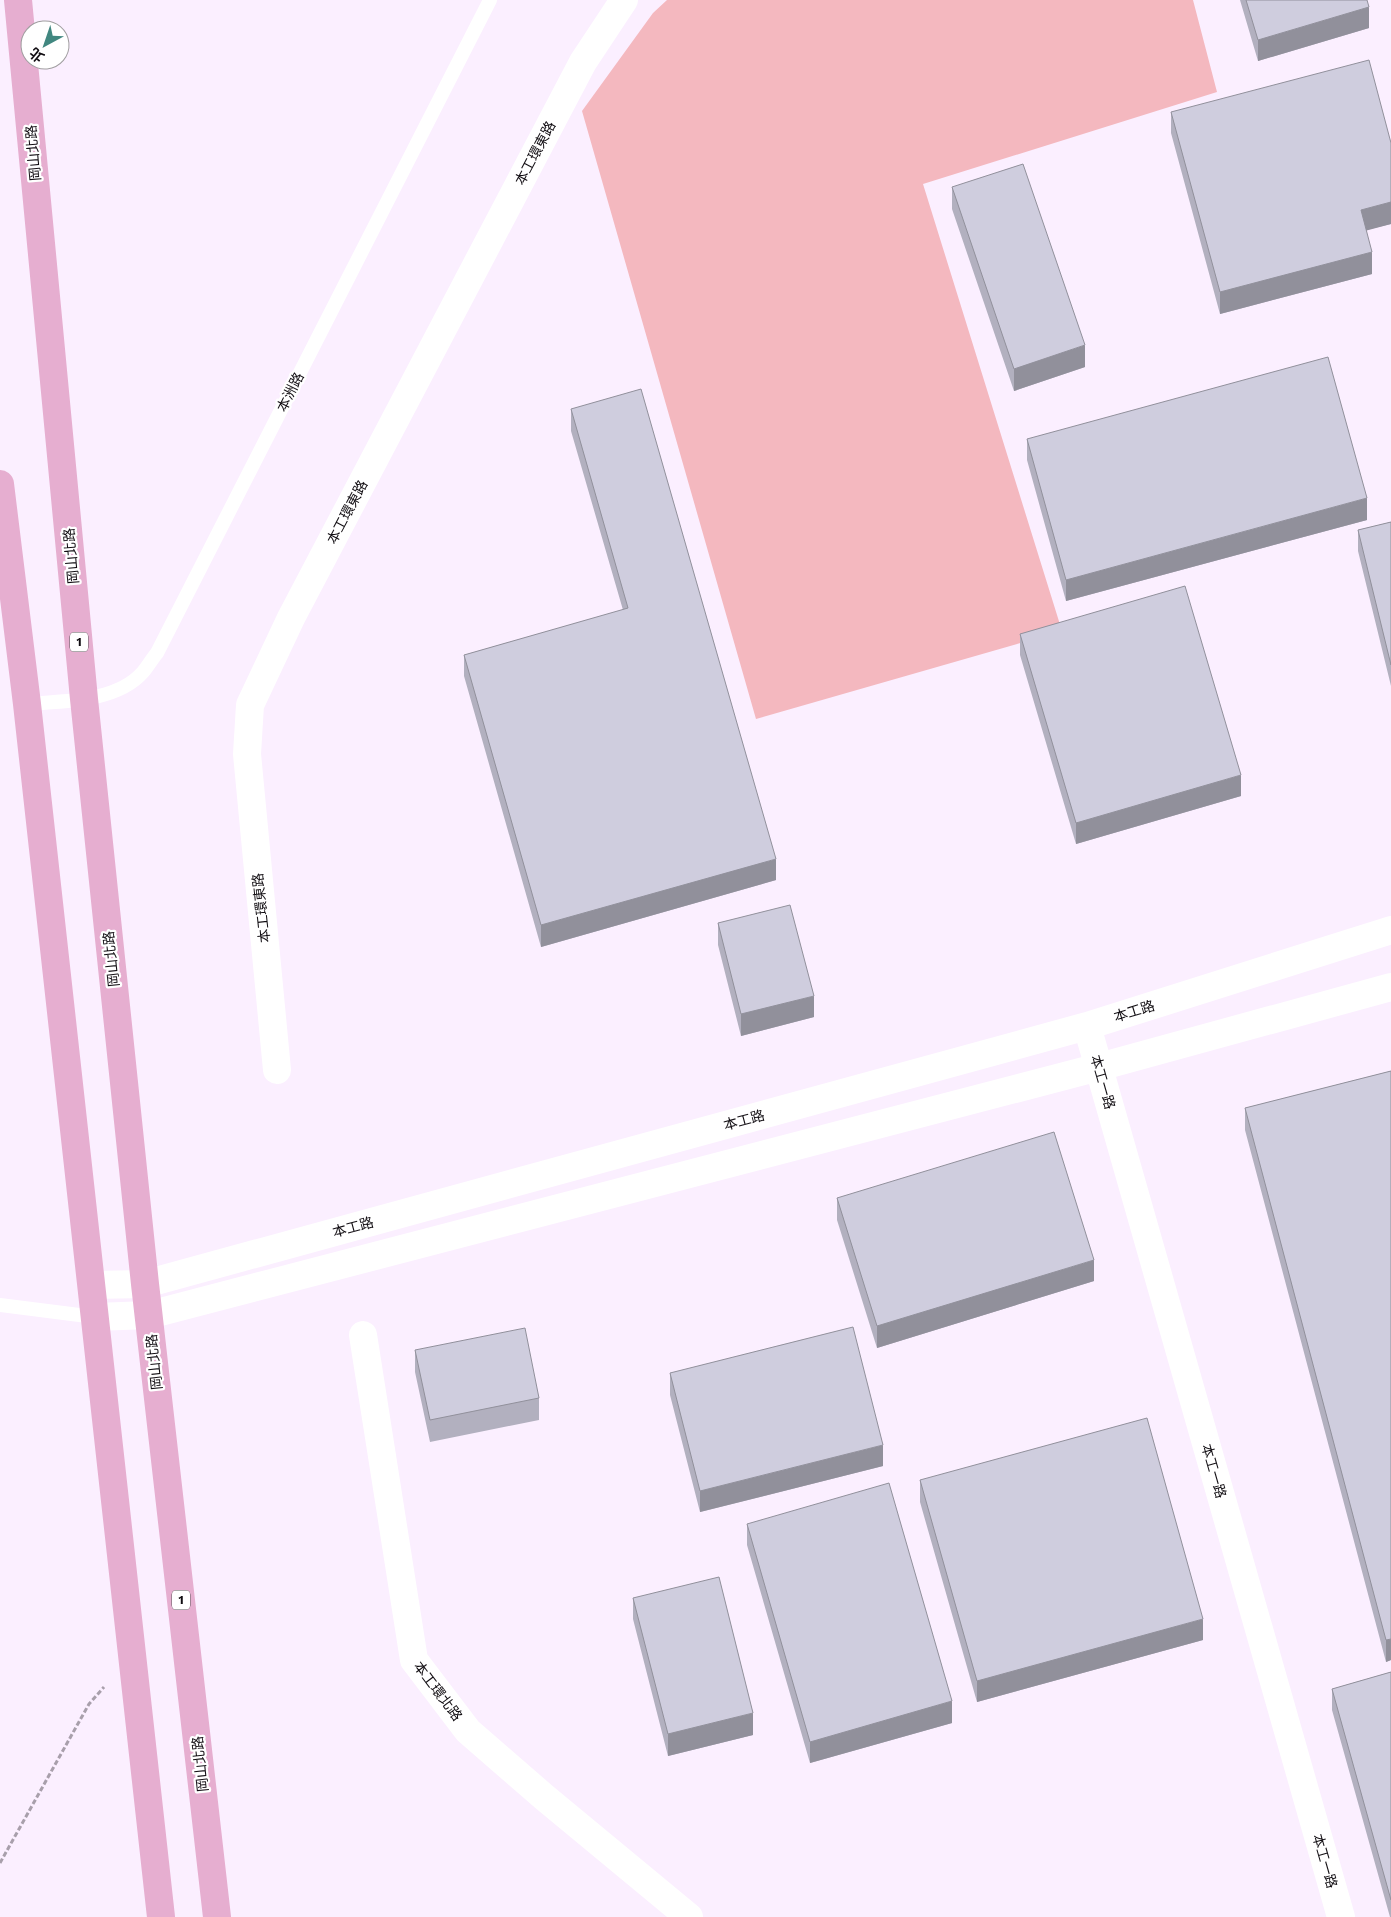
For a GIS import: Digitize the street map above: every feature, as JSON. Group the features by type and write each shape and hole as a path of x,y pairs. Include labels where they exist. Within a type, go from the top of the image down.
{"main road":[{"name":"岡山北路","path":"18,0 84,699 145,1284 217,1917"},
{"path":"0,484 27,704 161,1917"}],"street":[{"name":"本工環東路","path":"277,1070 246,754 250,705 291,618 582,62 624,0"},
{"name":"本工路","path":"92,1285 145,1284 1087,1026 1391,930"},
{"path":"95,1317 149,1315 1099,1067 1391,986"},
{"name":"本工一路","path":"1087,1026 1341,1917"},
{"name":"本工環北路","path":"363,1335 414,1660 468,1731 544,1797 689,1917"}],"lane":[{"name":"本洲路","path":"27,704 84,699 123,688 143,673 157,653 490,0"},
{"path":"0,1305 95,1317"}],"path":[{"path":"0,1863 89,1704 132,1655"}],"shaded area":[{"path":"667,0 1193,0 1217,92 923,184 1062,631 756,719 582,111 653,13"}],"building":[{"path":"1246,0 1367,0 1369,7 1258,40"},
{"path":"1369,60 1391,143 1391,202 1361,210 1372,252 1220,292 1171,112"},
{"path":"1023,164 1085,345 1014,369 952,187"},
{"path":"1328,357 1367,498 1066,580 1027,439"},
{"path":"641,389 776,859 541,925 464,655 628,608 571,409"},
{"path":"1391,522 1391,665 1358,530"},
{"path":"1185,586 1241,775 1076,823 1020,634"},
{"path":"790,905 814,996 741,1014 718,923"},
{"path":"1391,1071 1391,1639 1386,1640 1245,1108"},
{"path":"1054,1132 1094,1260 877,1326 837,1198"},
{"path":"853,1327 883,1445 700,1491 670,1373"},
{"path":"525,1328 539,1398 430,1420 415,1350"},
{"path":"1147,1418 1203,1619 977,1681 920,1480"},
{"path":"889,1483 952,1701 810,1742 747,1524"},
{"path":"719,1577 753,1713 668,1734 633,1598"},
{"path":"1391,1672 1391,1900 1332,1689"}]}
